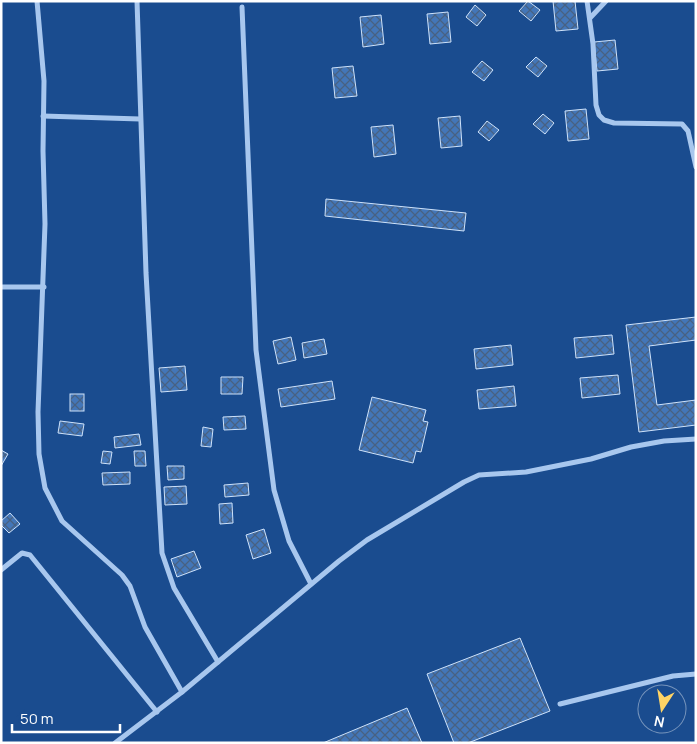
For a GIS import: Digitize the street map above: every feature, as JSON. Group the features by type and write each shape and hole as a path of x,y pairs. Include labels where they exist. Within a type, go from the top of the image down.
{"street":[{"path":"37,1 44,81 44,287 38,412 39,454 45,488 62,521 122,575 130,586 145,627 182,692"},
{"path":"137,1 146,273 162,553 174,588 218,662"},
{"path":"587,1 590,18 596,105 599,115 604,120 614,123 682,124 688,131 696,167"},
{"path":"590,18 606,1"},
{"path":"242,8 256,350 274,490 289,541 311,584"},
{"path":"43,116 140,119"},
{"path":"1,287 44,287"},
{"path":"115,743 182,692 311,584 368,540 479,475 526,472 591,459 630,447 664,441 696,439"},
{"path":"1,570 22,553 30,555 157,712"},
{"path":"560,704 673,676 696,674"}],"building":[{"path":"528,1 540,10 531,21 519,11"},
{"path":"553,1 575,1 578,29 556,31"},
{"path":"475,5 486,15 477,26 466,17"},
{"path":"448,12 451,42 430,44 427,14"},
{"path":"381,15 384,44 363,47 360,17"},
{"path":"615,40 618,69 597,71 594,42"},
{"path":"536,57 547,66 538,77 526,67"},
{"path":"482,61 493,70 484,81 472,72"},
{"path":"353,66 357,96 335,98 332,68"},
{"path":"586,109 589,139 568,141 565,111"},
{"path":"543,114 554,123 545,134 533,124"},
{"path":"460,116 462,146 441,148 438,118"},
{"path":"487,121 499,130 489,141 478,132"},
{"path":"393,125 396,154 374,157 371,127"},
{"path":"326,199 466,213 464,231 325,216"},
{"path":"696,317 696,340 649,346 657,405 696,400 696,425 639,432 626,325"},
{"path":"612,335 614,354 576,358 574,338"},
{"path":"291,337 296,360 278,364 273,341"},
{"path":"324,339 327,354 304,358 302,343"},
{"path":"511,345 513,365 476,369 474,349"},
{"path":"185,366 187,390 161,392 159,368"},
{"path":"618,375 620,394 582,398 580,378"},
{"path":"221,377 243,377 242,394 221,394"},
{"path":"332,381 335,399 281,407 278,389"},
{"path":"514,386 516,406 479,409 477,390"},
{"path":"70,394 84,394 84,411 70,411"},
{"path":"372,397 426,410 423,421 428,422 421,452 416,451 413,463 359,450"},
{"path":"245,416 246,429 224,430 223,417"},
{"path":"60,421 84,424 82,436 58,433"},
{"path":"203,427 213,429 211,447 201,446"},
{"path":"139,434 141,445 115,448 114,437"},
{"path":"1,450 8,454 1,466"},
{"path":"103,451 112,452 110,464 101,463"},
{"path":"134,451 145,451 146,466 135,466"},
{"path":"167,466 184,466 184,479 168,480"},
{"path":"130,472 130,484 103,485 102,473"},
{"path":"248,483 249,495 225,497 224,485"},
{"path":"186,486 187,504 165,505 164,487"},
{"path":"232,503 233,523 220,524 219,504"},
{"path":"10,513 20,524 9,533 1,525 1,521"},
{"path":"264,529 271,553 253,559 246,535"},
{"path":"194,551 201,568 177,577 171,559"},
{"path":"520,638 550,711 468,743 454,743 427,674"},
{"path":"407,708 422,743 323,743"}]}
